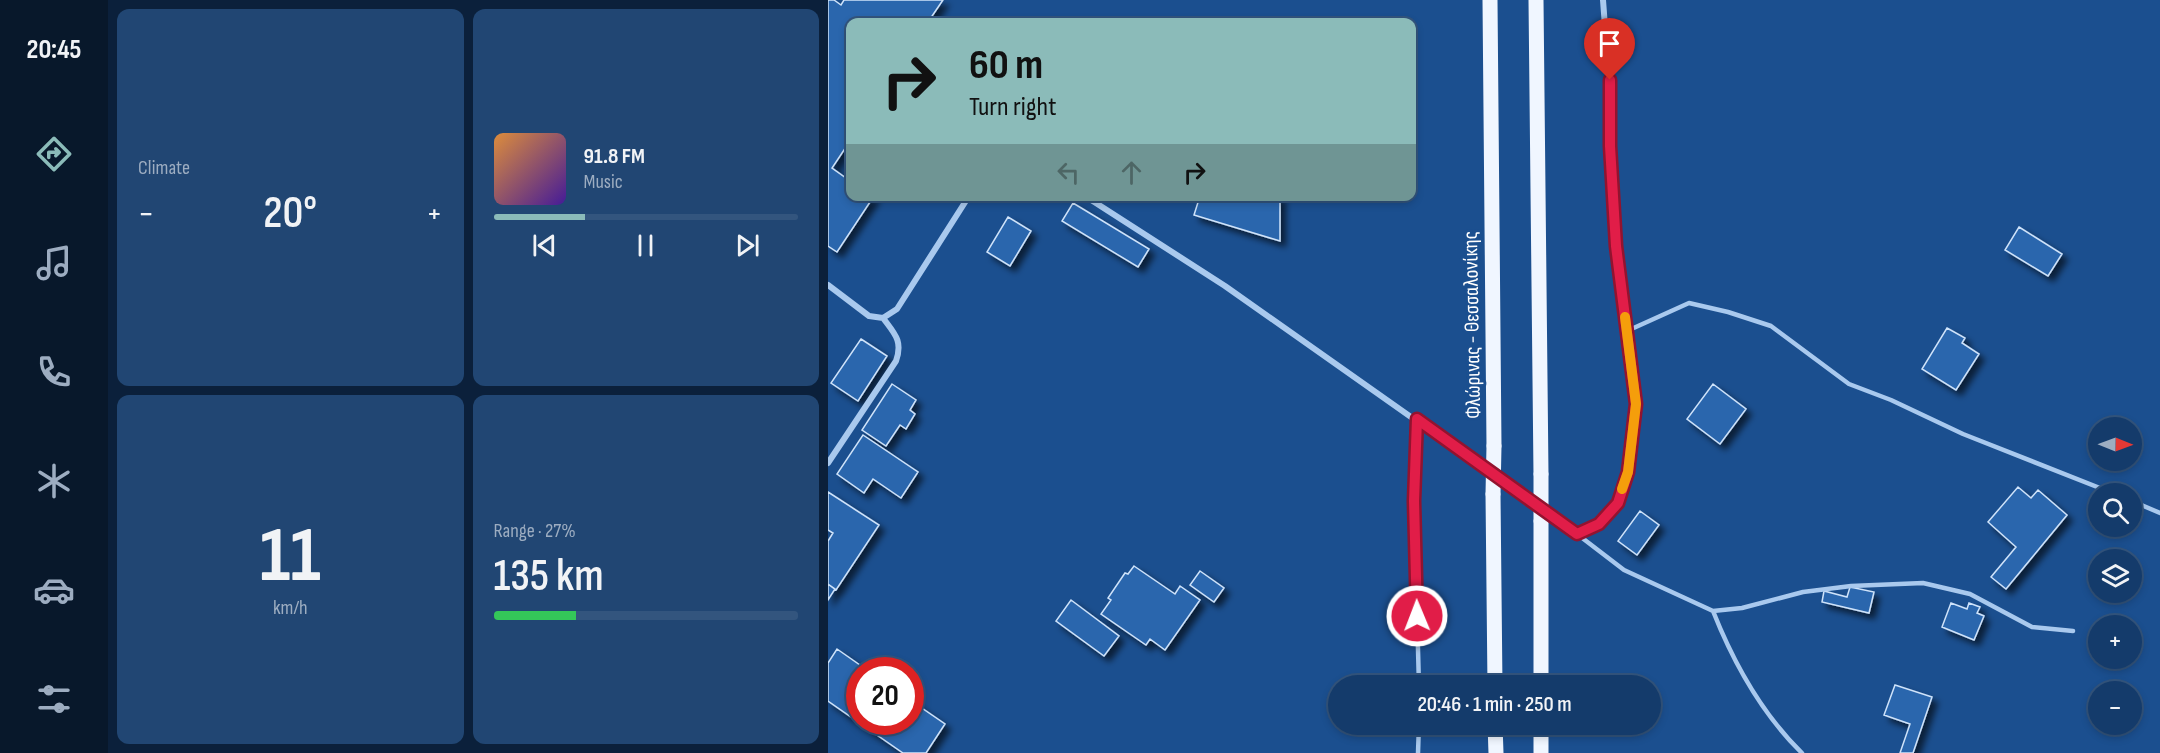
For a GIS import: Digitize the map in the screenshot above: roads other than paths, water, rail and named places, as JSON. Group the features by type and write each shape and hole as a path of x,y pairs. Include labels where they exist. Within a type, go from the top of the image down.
{"main road":[{"name":"Φλώρινας - Θεσσαλονίκης","path":"1490,0 1495,675"},
{"path":"1536,0 1541,675"},
{"path":"1495,735 1496,753"},
{"path":"1541,735 1541,753"}],"street":[{"path":"1093,201 1225,286 1417,419 1577,534 1599,524 1618,503 1628,472 1636,404 1616,246 1610,146 1610,80 1603,0"},
{"path":"828,285 869,316 883,318 897,309 966,201"},
{"path":"828,463 897,362 900,350 897,338 883,318"}],"lane":[{"path":"1626,331 1689,303 1728,312 1771,326 1849,384 1891,400 1963,434 2088,483"},
{"path":"1417,419 1414,501 1419,675"},
{"path":"2142,505 2160,513"},
{"path":"1577,534 1624,570 1713,611 1742,608 1803,592 1851,586 1923,583 1970,594 2032,627 2073,631"},
{"path":"1713,611 1728,648 1752,692 1786,737 1802,753"},
{"path":"1418,753 1419,735"}]}
